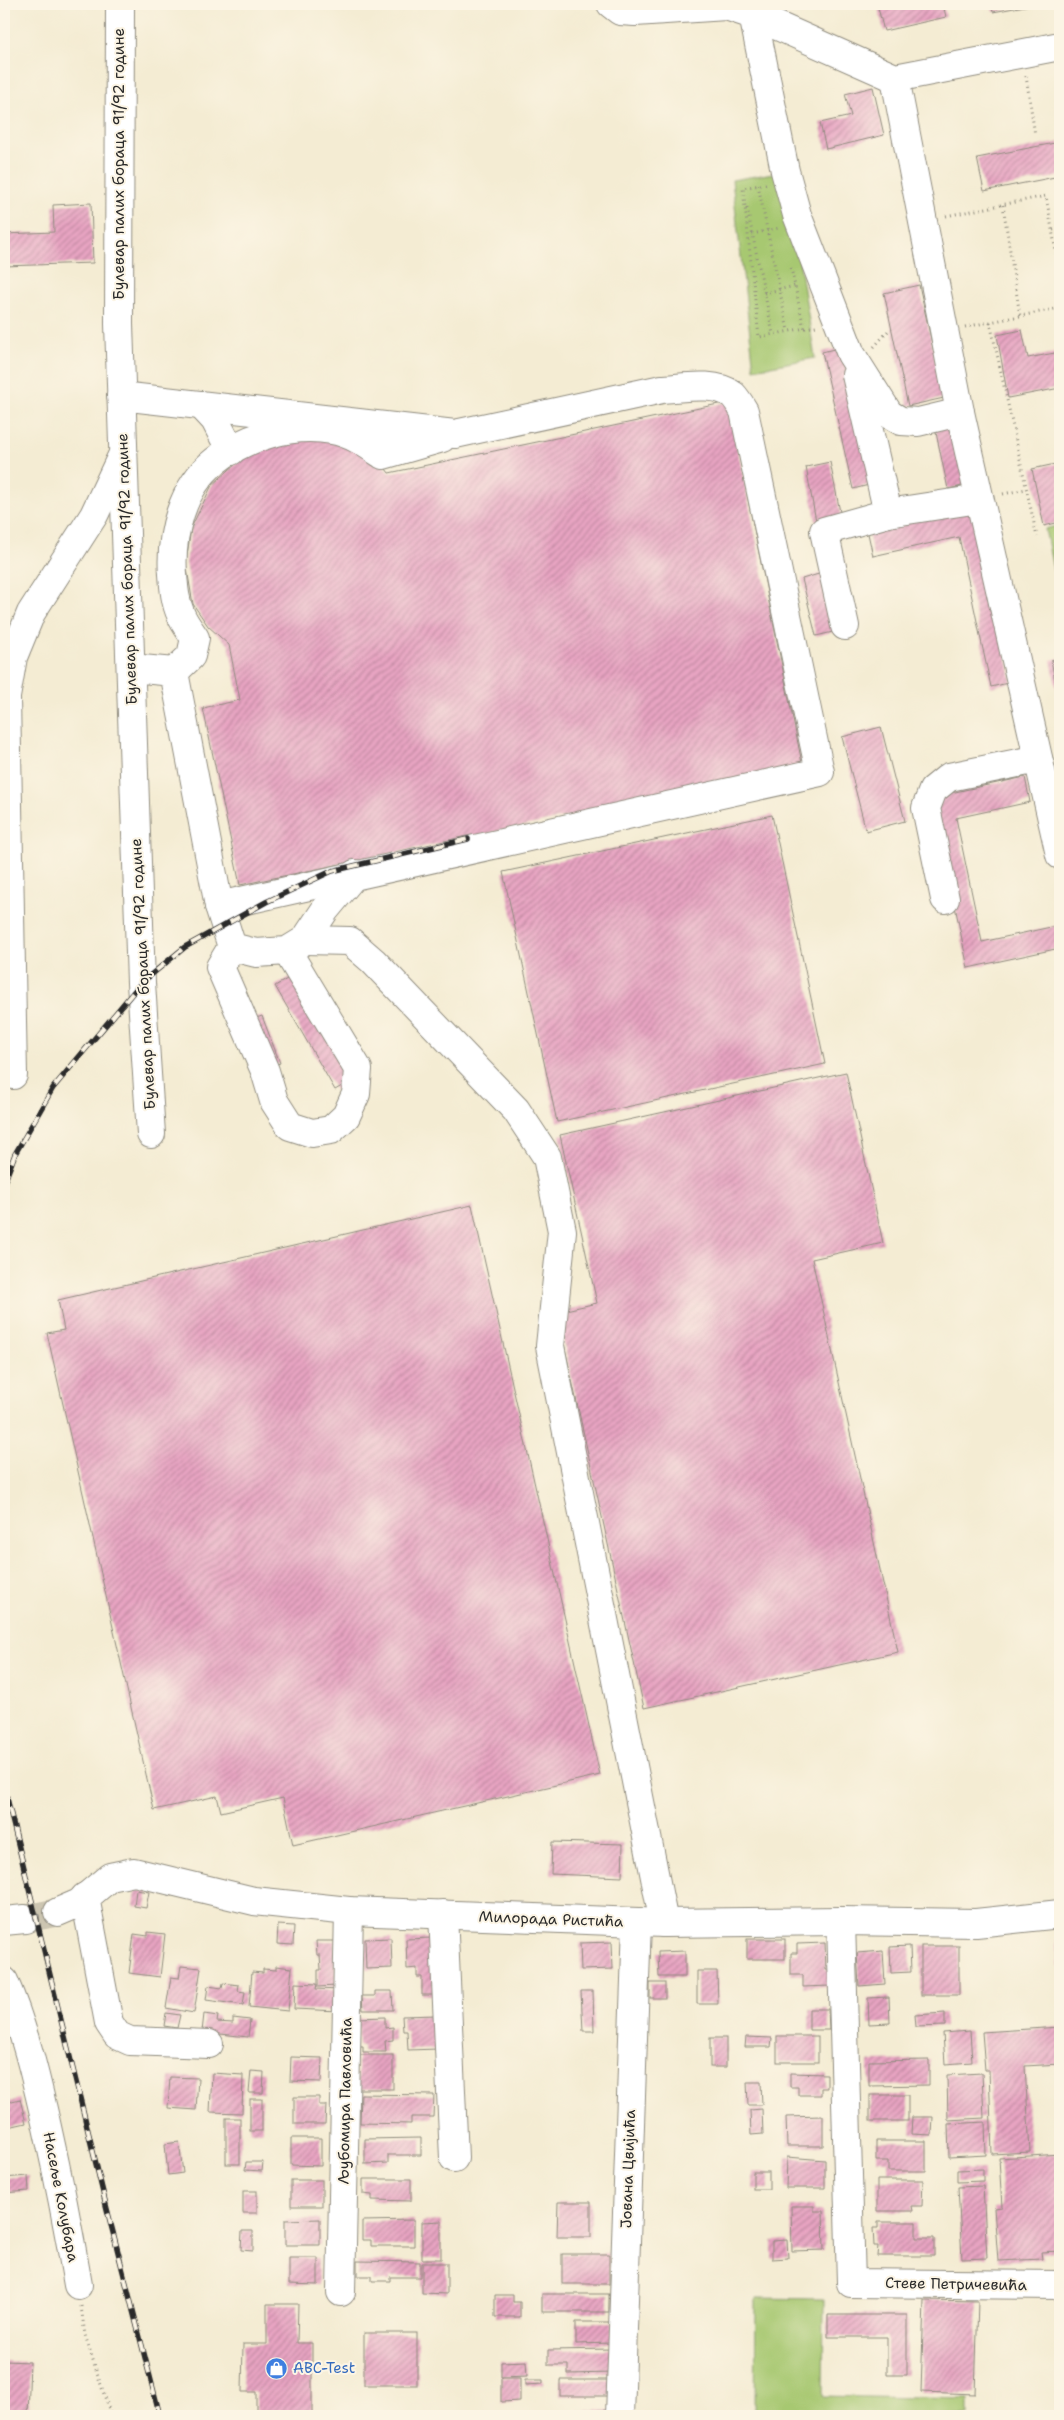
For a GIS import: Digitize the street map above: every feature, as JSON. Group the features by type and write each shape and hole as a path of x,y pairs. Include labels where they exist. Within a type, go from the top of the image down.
{"street":[{"name":"Булевар палих бораца 91/92 године","path":"120,4 119,324 141,983 151,1134"},
{"path":"611,4 620,10 635,12 726,6 753,15 896,78 1060,46"},
{"path":"753,15 785,171 796,215 851,354 888,513"},
{"path":"896,78 960,412 1060,855"},
{"path":"851,354 889,414 901,421 918,422 960,412"},
{"path":"131,668 174,672 191,656 195,638 181,616 175,595 172,542 180,512 195,484 214,461 271,433 307,428 334,430 360,441 383,455 455,434 662,389 696,387 722,389 734,396 744,412 820,772 219,906"},
{"path":"121,396 455,434"},
{"path":"201,405 215,420 231,451"},
{"path":"13,1075 6,697 13,657 31,613 94,515 123,454"},
{"path":"845,626 824,530 888,513 979,499"},
{"path":"174,672 219,906 232,947 220,967 265,1072 274,1101 290,1126 312,1133 331,1130 346,1116 356,1094 358,1069 296,946"},
{"path":"945,899 926,808 928,798 933,790 949,777 1038,759"},
{"path":"296,946 356,874"},
{"path":"232,947 256,953 296,946 350,941 373,961 516,1110 547,1157 562,1231 550,1346 664,1923"},
{"name":"Милорада Ристића","path":"58,1912 79,1903 110,1877 134,1872 254,1901 349,1911 664,1923 841,1921 976,1923 1060,1914"},
{"path":"85,1897 109,2023 117,2035 130,2041 209,2044"},
{"name":"Љубомира Павловића","path":"341,2292 349,1911"},
{"path":"443,1914 454,2158"},
{"name":"Стеве Петричевића","path":"841,1921 851,2283 1060,2285"},
{"name":"Јована Цвијића","path":"620,2416 637,1922"},
{"name":"Насеље Колубара","path":"4,1981 15,2006 39,2090 67,2218 78,2285"}],"path":[{"path":"1022,54 1035,135"},
{"path":"743,188 772,182"},
{"path":"758,185 788,331"},
{"path":"743,188 759,337 838,322"},
{"path":"743,188 773,334"},
{"path":"923,221 1046,196 1060,274"},
{"path":"1002,205 1020,316"},
{"path":"752,234 782,228 780,218"},
{"path":"1052,230 1060,228"},
{"path":"790,266 804,328"},
{"path":"764,293 795,286"},
{"path":"944,332 1060,308"},
{"path":"990,322 1037,537"},
{"path":"78,2285 85,2335 111,2416"}],"green space":[{"path":"785,171 815,358 754,369 732,180"},
{"path":"1060,525 1060,604 1045,529"},
{"path":"756,2298 824,2299 823,2396 969,2399 969,2416 755,2416"}],"building":[{"path":"877,4 943,4 946,17 884,31"},
{"path":"991,4 1030,4 1030,5 993,12"},
{"path":"873,87 884,135 826,149 820,123 851,116 845,94"},
{"path":"1060,142 1060,176 984,191 977,158"},
{"path":"91,203 93,263 4,266 4,234 54,232 53,205"},
{"path":"919,285 944,398 908,406 884,293"},
{"path":"1022,330 1028,358 1060,352 1060,388 1008,398 997,335"},
{"path":"842,347 873,484 853,489 822,352"},
{"path":"728,402 803,768 240,885 203,708 240,700 229,645 208,626 193,604 186,563 191,528 212,485 245,456 286,440 320,437 377,457 389,473"},
{"path":"953,423 967,485 948,489 935,428"},
{"path":"830,462 841,517 816,521 806,467"},
{"path":"1060,463 1060,522 1044,526 1032,469"},
{"path":"974,506 1012,682 991,687 959,537 873,556 867,529"},
{"path":"822,573 837,631 816,636 802,579"},
{"path":"1060,658 1060,701 1059,701 1051,660"},
{"path":"881,727 905,821 866,831 842,737"},
{"path":"1025,777 1030,802 956,818 982,942 1060,925 1060,948 968,968 932,797"},
{"path":"772,815 825,1064 557,1122 503,872"},
{"path":"294,975 354,1079 335,1090 275,986"},
{"path":"262,1016 280,1063 266,1068 248,1021"},
{"path":"846,1072 883,1243 812,1259 898,1652 644,1708 557,1312 597,1303 560,1135"},
{"path":"472,1205 600,1775 293,1845 283,1798 221,1812 217,1796 154,1810 47,1333 64,1330 58,1300"},
{"path":"552,1842 623,1844 622,1877 551,1874"},
{"path":"136,1890 149,1892 146,1908 134,1906"},
{"path":"278,1925 294,1926 293,1945 277,1944"},
{"path":"148,1932 165,1934 160,1977 129,1973 134,1934 148,1936"},
{"path":"391,1938 392,1968 366,1969 365,1939"},
{"path":"432,1938 434,1995 422,1995 422,1977 417,1977 417,1968 407,1969 406,1939"},
{"path":"747,1939 785,1939 785,1959 747,1959"},
{"path":"1056,1940 1060,1940 1060,1967 1058,1967"},
{"path":"316,1941 335,1941 336,1986 318,1987 318,1970 321,1970 320,1955 317,1955"},
{"path":"612,1942 613,1969 581,1970 580,1943"},
{"path":"825,1943 826,1970 830,1970 830,1986 803,1987 803,1975 791,1975 791,1953 797,1953 797,1944"},
{"path":"910,1946 911,1972 891,1973 890,1947"},
{"path":"921,1946 959,1946 959,1995 921,1995"},
{"path":"685,1951 685,1977 659,1977 658,1952"},
{"path":"883,1951 885,1984 859,1986 857,1953"},
{"path":"181,1966 201,1968 194,2013 166,2008 171,1977 179,1978"},
{"path":"276,1966 292,1968 288,2011 249,2007 252,1972 263,1973 263,1969 276,1970"},
{"path":"697,1971 717,1971 718,2004 697,2004"},
{"path":"223,1983 239,1985 238,1991 245,1992 243,2005 206,2000 208,1986 222,1988"},
{"path":"295,1983 317,1984 316,1989 340,1990 339,2011 294,2009"},
{"path":"650,1983 665,1983 665,1998 650,1998"},
{"path":"375,1991 392,1991 393,2010 363,2010 362,1996 375,1996"},
{"path":"581,1991 593,1991 594,2031 583,2031"},
{"path":"889,1997 890,2023 869,2024 868,1998"},
{"path":"809,2009 828,2009 829,2030 809,2030"},
{"path":"166,2013 180,2015 177,2028 164,2026"},
{"path":"945,2013 945,2026 916,2027 915,2015"},
{"path":"204,2014 218,2016 217,2022 233,2023 233,2018 250,2020 248,2037 202,2032"},
{"path":"438,2015 438,2049 408,2050 407,2031 403,2031 402,2016"},
{"path":"385,2017 385,2028 393,2027 393,2040 385,2041 386,2052 363,2052 363,2046 359,2046 358,2018"},
{"path":"1060,2027 1060,2064 1025,2066 1030,2152 992,2154 989,2070 985,2070 982,2032"},
{"path":"970,2031 972,2062 945,2064 943,2033"},
{"path":"777,2036 818,2036 818,2062 777,2062"},
{"path":"746,2037 772,2038 771,2047 745,2047"},
{"path":"710,2038 726,2038 726,2067 710,2067"},
{"path":"358,2055 393,2055 393,2089 358,2089"},
{"path":"291,2057 322,2058 321,2082 290,2081"},
{"path":"929,2060 929,2085 869,2086 869,2061"},
{"path":"251,2071 264,2072 263,2093 249,2093"},
{"path":"212,2073 243,2075 242,2113 210,2112"},
{"path":"790,2073 827,2074 827,2088 821,2088 821,2095 798,2095 798,2087 790,2087"},
{"path":"982,2073 984,2118 948,2120 947,2075"},
{"path":"170,2077 198,2078 196,2110 168,2108"},
{"path":"747,2082 761,2082 762,2105 748,2105"},
{"path":"361,2094 434,2095 433,2117 411,2117 411,2124 360,2123"},
{"path":"870,2095 908,2095 908,2121 870,2121"},
{"path":"294,2097 319,2097 319,2105 326,2105 325,2124 294,2124"},
{"path":"20,2099 26,2123 4,2128 4,2103"},
{"path":"250,2099 262,2099 262,2131 250,2131"},
{"path":"762,2109 763,2134 751,2135 750,2110"},
{"path":"823,2116 823,2146 787,2146 786,2117"},
{"path":"912,2117 933,2117 932,2135 911,2134"},
{"path":"226,2118 240,2118 240,2164 226,2164"},
{"path":"985,2122 986,2155 949,2157 948,2124"},
{"path":"291,2138 321,2138 321,2166 291,2165"},
{"path":"421,2138 421,2155 388,2155 388,2163 365,2164 365,2139"},
{"path":"876,2141 926,2141 926,2171 888,2171 888,2161 876,2161"},
{"path":"179,2142 183,2173 168,2175 165,2144"},
{"path":"1060,2154 1060,2251 1041,2252 1042,2259 998,2261 994,2208 1002,2207 999,2158"},
{"path":"787,2157 825,2160 825,2188 786,2188"},
{"path":"246,2162 263,2162 262,2171 245,2170"},
{"path":"983,2169 983,2181 957,2182 957,2170"},
{"path":"753,2172 769,2172 769,2189 753,2189"},
{"path":"28,2176 29,2191 4,2193 4,2178"},
{"path":"363,2179 411,2179 411,2201 372,2200 372,2195 363,2194"},
{"path":"291,2180 322,2180 322,2206 291,2206"},
{"path":"877,2180 923,2180 922,2206 912,2206 913,2211 877,2211"},
{"path":"983,2186 987,2258 962,2259 958,2187"},
{"path":"243,2191 257,2191 257,2213 243,2213"},
{"path":"558,2202 591,2202 591,2237 557,2237"},
{"path":"791,2206 814,2206 814,2211 823,2211 824,2250 792,2251"},
{"path":"320,2219 320,2245 285,2245 285,2220"},
{"path":"414,2220 414,2246 371,2246 371,2240 362,2240 362,2221"},
{"path":"441,2221 441,2259 422,2259 422,2222"},
{"path":"878,2222 916,2222 916,2238 934,2238 934,2256 877,2256 878,2246 874,2246 873,2228 878,2228"},
{"path":"242,2231 253,2231 253,2251 241,2250"},
{"path":"787,2240 788,2258 772,2259 772,2241"},
{"path":"562,2254 609,2254 609,2284 562,2284"},
{"path":"289,2258 318,2258 318,2285 289,2284"},
{"path":"357,2261 420,2262 420,2277 390,2277 390,2281 372,2281 372,2276 357,2276"},
{"path":"422,2263 447,2263 447,2294 422,2293"},
{"path":"542,2294 609,2294 609,2312 542,2312"},
{"path":"495,2295 513,2295 513,2302 520,2302 520,2317 495,2317"},
{"path":"924,2300 978,2301 975,2394 921,2392"},
{"name":"ABC-Test","path":"267,2304 298,2304 297,2343 312,2343 312,2416 256,2416 256,2392 242,2392 243,2344 267,2344"},
{"path":"828,2315 907,2315 907,2375 887,2375 887,2337 828,2337"},
{"path":"576,2322 612,2322 612,2343 576,2344"},
{"path":"364,2333 417,2333 417,2385 364,2385"},
{"path":"613,2349 613,2373 568,2374 568,2365 548,2365 548,2350"},
{"path":"4,2361 30,2362 28,2416 4,2416"},
{"path":"526,2361 527,2376 501,2377 501,2362"},
{"path":"501,2378 520,2378 520,2401 501,2402"},
{"path":"525,2380 543,2380 543,2384 525,2385"},
{"path":"560,2380 612,2380 612,2396 560,2396"},
{"path":"612,2410 613,2416 573,2416 573,2411"}],"tunnel":[{"path":"25,1919 58,1912"}],"railway":[{"path":"4,1183 15,1154 53,1088 141,983 185,947 266,902 332,871 468,839"},
{"path":"4,1786 107,2209 160,2416"}],"place":[{"name":"ABC-Test","path":"277,2368"}]}
